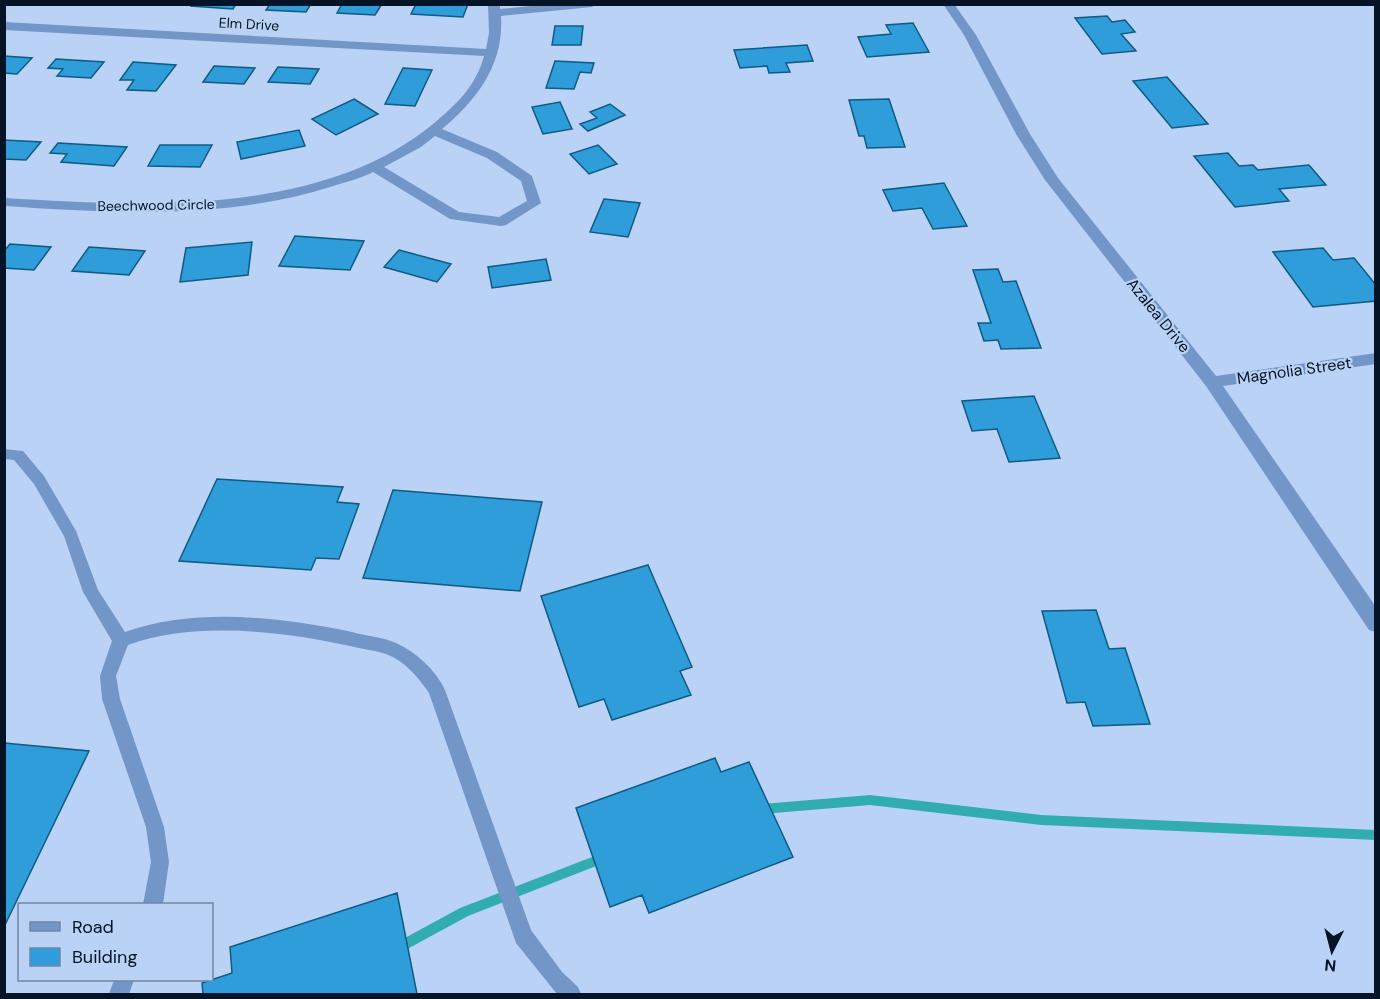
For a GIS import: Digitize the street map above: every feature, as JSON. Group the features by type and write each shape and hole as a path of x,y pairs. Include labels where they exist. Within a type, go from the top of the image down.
{"street":[{"path":"495,9 591,4"},
{"name":"Azalea Drive","path":"948,4 970,34 1023,134 1052,180 1212,382 1376,624"},
{"name":"Beechwood Circle","path":"4,202 123,207 198,206 292,192 375,167 398,156 435,131 468,100 488,68 493,52 495,9"},
{"name":"Elm Drive","path":"4,26 493,52"},
{"path":"375,167 455,216 501,222 534,203 527,179 492,155 435,131"},
{"name":"Magnolia Street","path":"1212,382 1376,358"}],"lane":[{"path":"4,454 18,455 39,480 71,535 91,592 121,640"},
{"path":"121,640 152,629 189,625 220,624 308,630 391,648 420,667 436,690 523,936 555,979 571,994"},
{"path":"121,640 108,676 111,699 155,826 160,861 153,903"}],"building":[{"path":"192,4 236,4 233,9 191,6"},
{"path":"270,4 311,4 306,12 266,10"},
{"path":"342,4 382,4 375,15 337,13"},
{"path":"416,4 468,4 463,17 411,14"},
{"path":"1107,16 1112,22 1125,20 1135,32 1121,34 1136,51 1102,54 1075,18"},
{"path":"913,23 929,52 867,57 858,37 891,34 886,25"},
{"path":"555,26 583,26 581,45 552,45"},
{"path":"807,45 813,61 786,63 790,72 769,73 767,66 740,68 734,50"},
{"path":"4,56 32,58 17,74 4,73"},
{"path":"56,59 104,62 91,78 57,76 63,69 48,68"},
{"path":"555,61 594,63 591,73 580,72 574,89 546,88"},
{"path":"133,62 176,65 156,91 127,90 134,80 120,80"},
{"path":"214,66 255,68 244,84 203,82"},
{"path":"278,67 319,69 310,84 268,82"},
{"path":"403,68 432,70 415,106 385,104"},
{"path":"1167,77 1208,124 1172,128 1133,81"},
{"path":"354,99 378,114 336,135 312,119"},
{"path":"889,99 905,147 867,148 864,136 859,136 849,100"},
{"path":"560,102 572,129 543,134 532,107"},
{"path":"610,104 625,115 588,131 580,124 597,118 590,112"},
{"path":"299,130 305,146 241,159 237,142"},
{"path":"4,140 41,142 26,160 4,159"},
{"path":"58,143 127,147 114,166 61,162 67,154 50,153"},
{"path":"160,145 212,145 200,167 148,166"},
{"path":"598,145 617,164 589,174 570,154"},
{"path":"1228,153 1239,166 1253,165 1258,170 1309,165 1326,185 1279,189 1289,201 1235,207 1194,156"},
{"path":"944,183 967,226 933,229 922,208 893,211 883,190"},
{"path":"604,199 640,203 628,237 590,232"},
{"path":"295,236 364,241 350,270 279,266"},
{"path":"252,242 248,275 180,282 186,248"},
{"path":"10,244 51,247 34,270 4,268 4,251"},
{"path":"89,247 145,251 129,275 72,271"},
{"path":"1323,248 1333,260 1354,258 1376,285 1376,301 1313,307 1273,252"},
{"path":"399,250 451,264 437,282 384,267"},
{"path":"546,259 551,280 492,288 488,267"},
{"path":"998,269 1003,282 1016,281 1041,348 1001,349 998,340 984,341 978,323 991,323 973,270"},
{"path":"1034,396 1060,458 1009,462 997,429 972,431 962,401"},
{"path":"217,479 343,487 337,502 359,504 339,559 316,558 311,570 179,561"},
{"path":"393,490 542,502 520,591 363,578"},
{"path":"648,565 692,667 680,671 691,695 612,720 604,699 579,707 541,596"},
{"path":"1096,610 1109,649 1125,648 1150,724 1093,726 1085,702 1067,703 1042,611"},
{"path":"4,743 89,751 4,927"},
{"path":"715,758 721,772 749,762 793,857 649,913 642,895 610,907 576,808"},
{"path":"397,893 417,994 203,994 202,983 232,973 230,947"}],"waterway":[{"path":"761,809 870,800 1041,820 1376,835"},
{"path":"396,949 464,912 605,857"}]}
